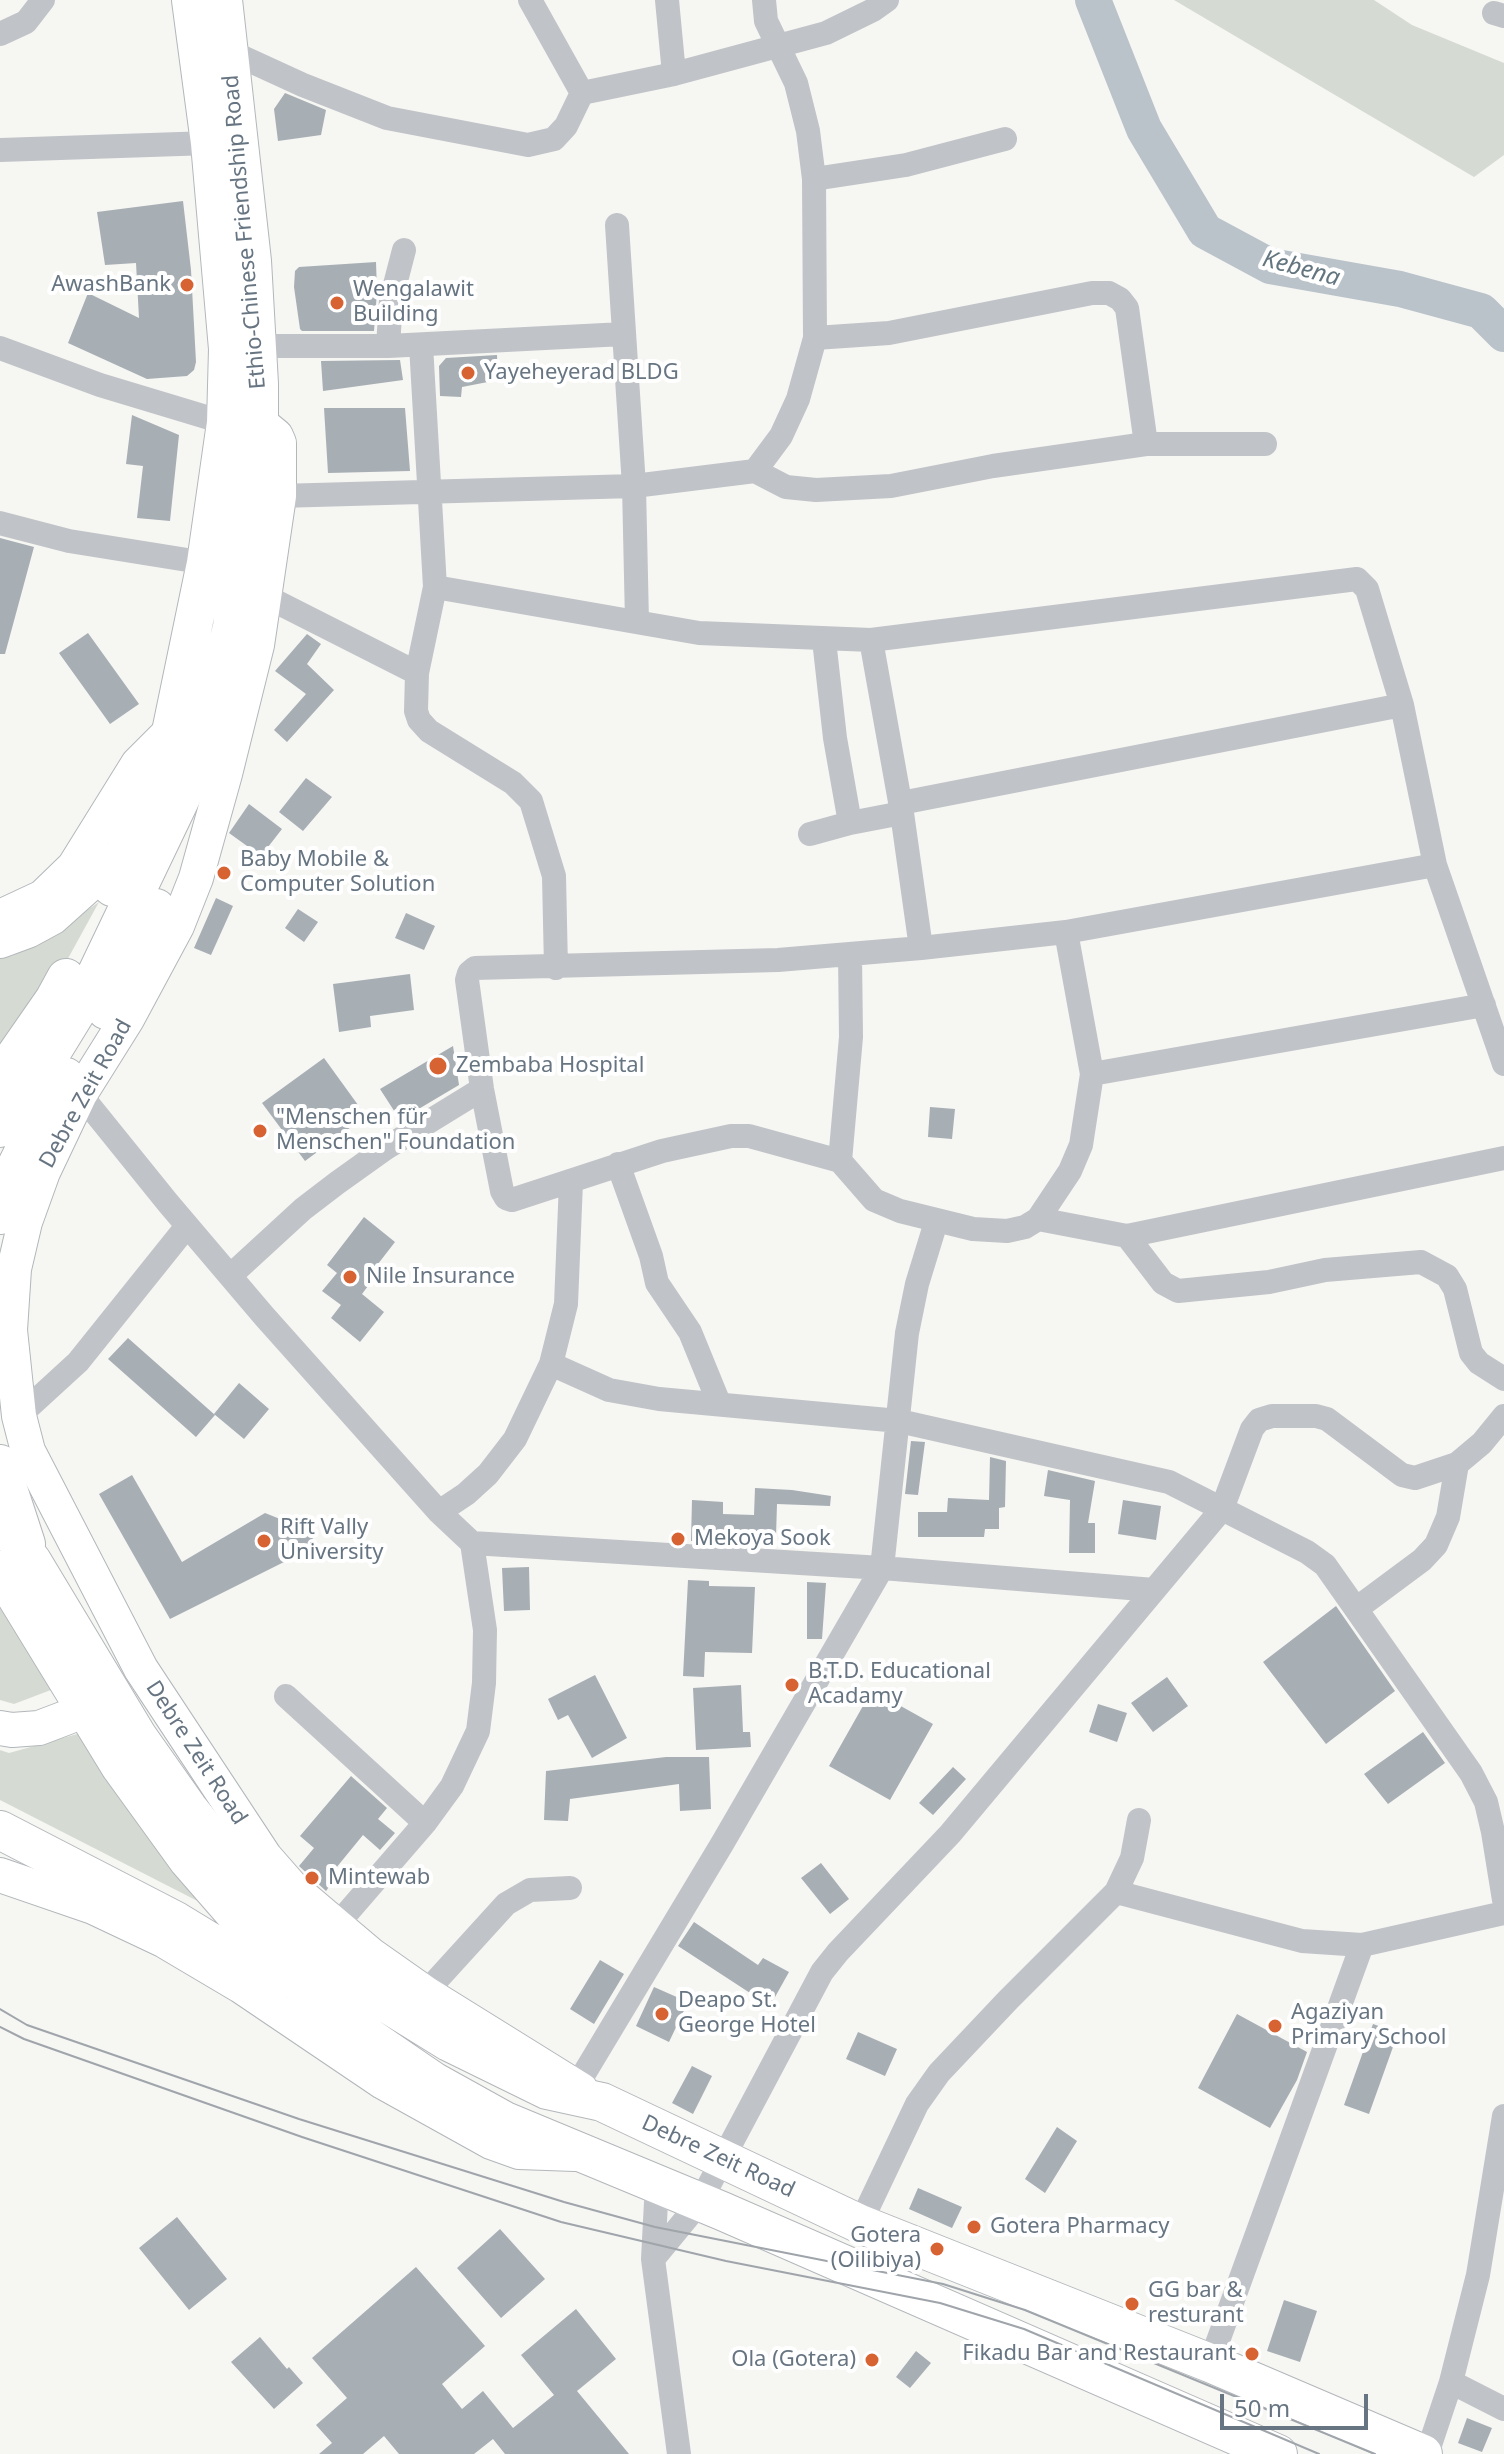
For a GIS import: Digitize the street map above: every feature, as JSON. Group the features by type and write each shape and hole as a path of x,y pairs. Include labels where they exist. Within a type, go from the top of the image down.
{"main road":[{"name":"Ethio-Chinese Friendship Road","path":"0,1078 54,1000 102,910 171,732 206,563 242,422 257,346 252,261 236,126 231,52 196,3"},
{"name":"Ethio-Chinese Friendship Road","path":"0,1128 24,1097 86,996 199,760 238,595 242,422 228,349 196,3"},
{"name":"Debre Zeit Road","path":"242,422 276,436 279,443 279,496 254,659 196,878 170,939 127,1019 80,1094 43,1172 25,1222 14,1269 10,1330 19,1416 28,1451 133,1675 265,1857 293,1889 335,1927 425,1993 589,2095 860,2224 1210,2363 1425,2454"},
{"path":"0,917 43,897 74,867 138,764 171,732"},
{"path":"0,1215 12,1175 44,1111 86,1046 149,923 186,832 195,801 199,760"},
{"path":"0,939 51,916 126,854"},
{"path":"0,1464 16,1566 79,1642 138,1737 237,1870 322,1952 378,1998 483,2060 547,2090 589,2095"},
{"path":"0,1519 16,1566 120,1766 180,1848 256,1938 300,1983"},
{"path":"0,1728 39,1728 68,1717"},
{"path":"10,1838 140,1901 250,1966 300,1983"},
{"path":"0,1875 93,1907 165,1941 241,1986 383,2082 491,2142 519,2152 586,2155"},
{"name":"Debre Zeit Road","path":"300,1983 351,2025 433,2081 505,2121 657,2183 1278,2454"}],"street":[{"path":"0,34 26,22 43,0"},
{"path":"530,0 582,93"},
{"path":"667,0 674,74"},
{"path":"755,471 781,436 798,399 815,338 814,179 808,131 796,83 766,21 764,0"},
{"path":"582,93 777,48 826,33 887,0"},
{"path":"231,52 387,118 528,145 554,139 566,126 582,93"},
{"path":"814,179 906,165 1005,139"},
{"path":"0,150 210,143"},
{"path":"617,225 634,486 637,622"},
{"path":"388,346 391,300 404,250"},
{"path":"815,338 889,333 1092,293 1109,293 1120,299 1127,308 1146,444"},
{"path":"257,346 421,345 624,334"},
{"path":"421,345 435,587 417,673 416,711 429,731 513,783 531,801 554,876 556,968"},
{"path":"0,348 100,385 242,422"},
{"path":"279,496 634,486 755,471 786,487 816,490 891,486 993,466 1146,444 1265,444"},
{"path":"0,523 69,541 206,563"},
{"path":"435,587 699,633 871,640 1357,579 1367,589 1402,705 1435,865 1504,1064"},
{"path":"265,596 417,673"},
{"path":"824,640 835,738 850,823"},
{"path":"871,640 902,808 921,948"},
{"path":"810,834 902,808 1402,705"},
{"path":"1066,932 1092,1074 1081,1145 1070,1171 1038,1219 1025,1227 1007,1231 936,1222 874,1200 840,1161 749,1136 731,1136 662,1151 512,1200 506,1198 482,1089 467,980 475,968 778,960 921,948 1066,932 1435,865"},
{"path":"840,1161 851,1037 850,954"},
{"path":"1092,1074 1484,1005"},
{"path":"230,1276 303,1209 337,1183 386,1148 482,1089"},
{"path":"80,1094 230,1276 439,1512 472,1543 485,1630 484,1683 478,1731 452,1786 425,1823 335,1927"},
{"path":"1038,1219 1127,1236 1504,1158"},
{"path":"618,1164 651,1256 657,1283 690,1332 719,1403"},
{"path":"439,1512 477,1484 515,1439 551,1364 566,1304 571,1182"},
{"path":"589,2095 729,1831 882,1568 907,1333 917,1284 936,1222"},
{"path":"19,1416 78,1362 187,1226"},
{"path":"1127,1236 1163,1283 1178,1291 1269,1282 1325,1270 1421,1262 1447,1276 1455,1289 1471,1353 1479,1363 1504,1379"},
{"path":"551,1364 609,1390 659,1399 899,1421 1169,1482 1307,1552 1325,1565 1471,1773 1486,1802 1504,1900"},
{"path":"653,2259 700,2202 822,1972 950,1834 1222,1509 1252,1429 1259,1420 1272,1416 1327,1419 1402,1475 1415,1478 1457,1464 1482,1443 1504,1416"},
{"path":"1356,1609 1422,1560 1436,1545 1448,1517 1457,1464"},
{"path":"472,1543 882,1568 1154,1590"},
{"path":"286,1696 425,1823"},
{"path":"860,2224 917,2104 939,2073 1116,1892 1132,1858 1139,1820"},
{"path":"425,1993 506,1904 530,1890 570,1888"},
{"path":"1116,1892 1302,1941 1362,1945 1504,1913"},
{"path":"1210,2363 1362,1945"},
{"path":"1425,2454 1451,2382 1478,2275 1504,2116"},
{"path":"657,2183 653,2259 679,2454"},
{"path":"1451,2382 1504,2409"}],"shaded area":[{"path":"1174,0 1374,0 1412,25 1504,63 1504,155 1474,177"},
{"path":"99,902 43,1004 0,1068 0,957 12,956 45,939"},
{"path":"0,1577 64,1685 14,1704 0,1700"},
{"path":"88,1731 221,1913 0,1800 0,1750 9,1753"}],"building":[{"path":"285,93 326,110 321,135 278,141 274,109"},
{"path":"183,201 191,270 194,370 187,376 147,379 68,343 88,293 139,318 136,263 105,265 97,212"},
{"name":"Wengalawit Building","path":"376,262 374,331 300,329 294,287 295,271 299,267"},
{"name":"Yayeheyerad BLDG","path":"497,355 498,380 462,387 461,397 440,396 439,366 446,358"},
{"path":"400,360 403,380 323,391 321,361"},
{"path":"324,408 405,408 410,471 328,473"},
{"path":"132,415 179,435 170,521 137,518 143,466 126,464"},
{"path":"0,538 34,547 5,654 0,654"},
{"path":"88,633 139,704 110,724 59,653"},
{"path":"307,634 321,644 307,664 334,690 287,742 274,730 306,694 275,671"},
{"path":"306,778 332,797 303,831 279,812"},
{"path":"249,804 282,829 261,856 229,833"},
{"path":"216,898 233,906 211,955 194,948"},
{"path":"298,909 318,922 304,942 285,928"},
{"path":"406,913 435,926 424,950 395,938"},
{"path":"410,974 414,1010 370,1016 371,1027 339,1032 333,984"},
{"name":"Zembaba Hospital","path":"453,1046 459,1085 400,1120 380,1089"},
{"path":"324,1058 366,1116 305,1161 262,1103"},
{"path":"930,1107 955,1109 952,1139 928,1137"},
{"name":"Nile Insurance","path":"364,1217 395,1242 364,1282 368,1286 362,1294 384,1312 360,1342 331,1318 341,1305 322,1291 337,1273 327,1265"},
{"path":"128,1338 215,1415 196,1437 108,1359"},
{"path":"239,1383 269,1409 244,1439 214,1414"},
{"path":"911,1441 925,1442 918,1495 905,1494"},
{"path":"990,1457 1006,1461 1005,1507 999,1508 999,1529 985,1529 984,1537 918,1537 918,1512 947,1512 948,1498 989,1500"},
{"path":"1048,1470 1095,1481 1088,1523 1095,1523 1095,1553 1069,1553 1070,1500 1044,1496"},
{"name":"Rift Vally University","path":"132,1475 182,1562 265,1513 315,1533 308,1550 170,1619 99,1494"},
{"path":"755,1488 831,1496 830,1506 777,1504 776,1536 749,1534 748,1542 691,1541 692,1500 723,1502 723,1514 754,1515"},
{"path":"1123,1500 1161,1506 1156,1540 1118,1534"},
{"path":"529,1567 530,1610 504,1611 502,1568"},
{"path":"688,1580 709,1581 709,1586 755,1587 752,1653 705,1652 704,1677 683,1676"},
{"path":"807,1582 826,1583 822,1639 807,1639"},
{"path":"1336,1606 1395,1691 1326,1744 1263,1662"},
{"path":"595,1675 627,1738 592,1758 568,1715 558,1720 548,1699"},
{"path":"1167,1677 1188,1706 1153,1732 1131,1703"},
{"path":"741,1685 743,1732 750,1732 751,1747 696,1750 693,1688"},
{"path":"872,1690 933,1724 890,1800 829,1766"},
{"path":"1098,1704 1127,1713 1117,1742 1089,1732"},
{"path":"1423,1732 1445,1763 1388,1804 1364,1774"},
{"path":"666,1757 709,1757 711,1809 680,1811 679,1784 570,1799 568,1821 544,1820 546,1771"},
{"path":"953,1767 966,1779 933,1815 919,1803"},
{"path":"351,1776 387,1808 378,1819 395,1833 380,1850 363,1835 336,1868 338,1870 331,1878 334,1880 326,1891 299,1866 314,1848 300,1836"},
{"path":"821,1863 849,1899 830,1914 801,1878"},
{"path":"694,1922 758,1965 763,1958 789,1972 770,2006 678,1946"},
{"path":"600,1960 624,1974 594,2024 570,2009"},
{"name":"Deapo St. George Hotel","path":"654,1987 688,2002 669,2042 636,2026"},
{"path":"1237,2014 1307,2052 1297,2080 1270,2128 1198,2088"},
{"path":"1373,2024 1398,2033 1369,2114 1344,2105"},
{"path":"858,2032 897,2049 885,2076 846,2059"},
{"path":"692,2066 712,2076 693,2114 672,2103"},
{"path":"1057,2127 1077,2141 1045,2193 1025,2179"},
{"path":"918,2188 962,2207 952,2228 909,2209"},
{"path":"177,2217 227,2279 189,2310 139,2248"},
{"path":"500,2229 545,2279 501,2318 457,2268"},
{"path":"416,2267 485,2346 442,2384 462,2409 483,2391 513,2428 554,2395 521,2355 576,2309 616,2359 577,2391 629,2454 505,2454 493,2439 474,2454 399,2454 384,2436 363,2454 319,2454 332,2443 316,2425 347,2398 312,2358"},
{"path":"1284,2300 1317,2311 1300,2362 1267,2351"},
{"path":"260,2337 303,2383 274,2409 231,2362"},
{"path":"916,2351 931,2363 910,2388 896,2377"},
{"path":"1467,2418 1492,2428 1482,2452 1458,2443"}],"waterway":[{"name":"Kebena","path":"1093,0 1144,129 1205,231 1270,266 1400,289 1481,311 1504,334"}],"tram line":[{"path":"0,2009 27,2025 299,2119 564,2202 655,2227 943,2284 1025,2310 1375,2454"},
{"path":"0,2027 24,2039 302,2137 561,2222 726,2261 940,2303 1024,2329 1319,2454"}],"place":[{"name":"AwashBank","path":"187,285"},
{"name":"Wengalawit Building","path":"337,303"},
{"name":"Yayeheyerad BLDG","path":"468,373"},
{"name":"Baby Mobile & Computer Solution","path":"224,873"},
{"name":"Zembaba Hospital","path":"438,1066"},
{"name":"\"Menschen für Menschen\" Foundation","path":"260,1131"},
{"name":"Nile Insurance","path":"350,1277"},
{"name":"Mekoya Sook","path":"678,1539"},
{"name":"Rift Vally University","path":"264,1541"},
{"name":"B.T.D. Educational Acadamy","path":"792,1685"},
{"name":"Mintewab","path":"312,1878"},
{"name":"Deapo St. George Hotel","path":"662,2014"},
{"name":"Agaziyan Primary School","path":"1275,2026"},
{"name":"Gotera Pharmacy","path":"974,2227"},
{"name":"Gotera (Oilibiya)","path":"937,2249"},
{"name":"GG bar & resturant","path":"1132,2304"},
{"name":"Fikadu Bar and Restaurant","path":"1252,2354"},
{"name":"Ola (Gotera)","path":"872,2360"}]}
